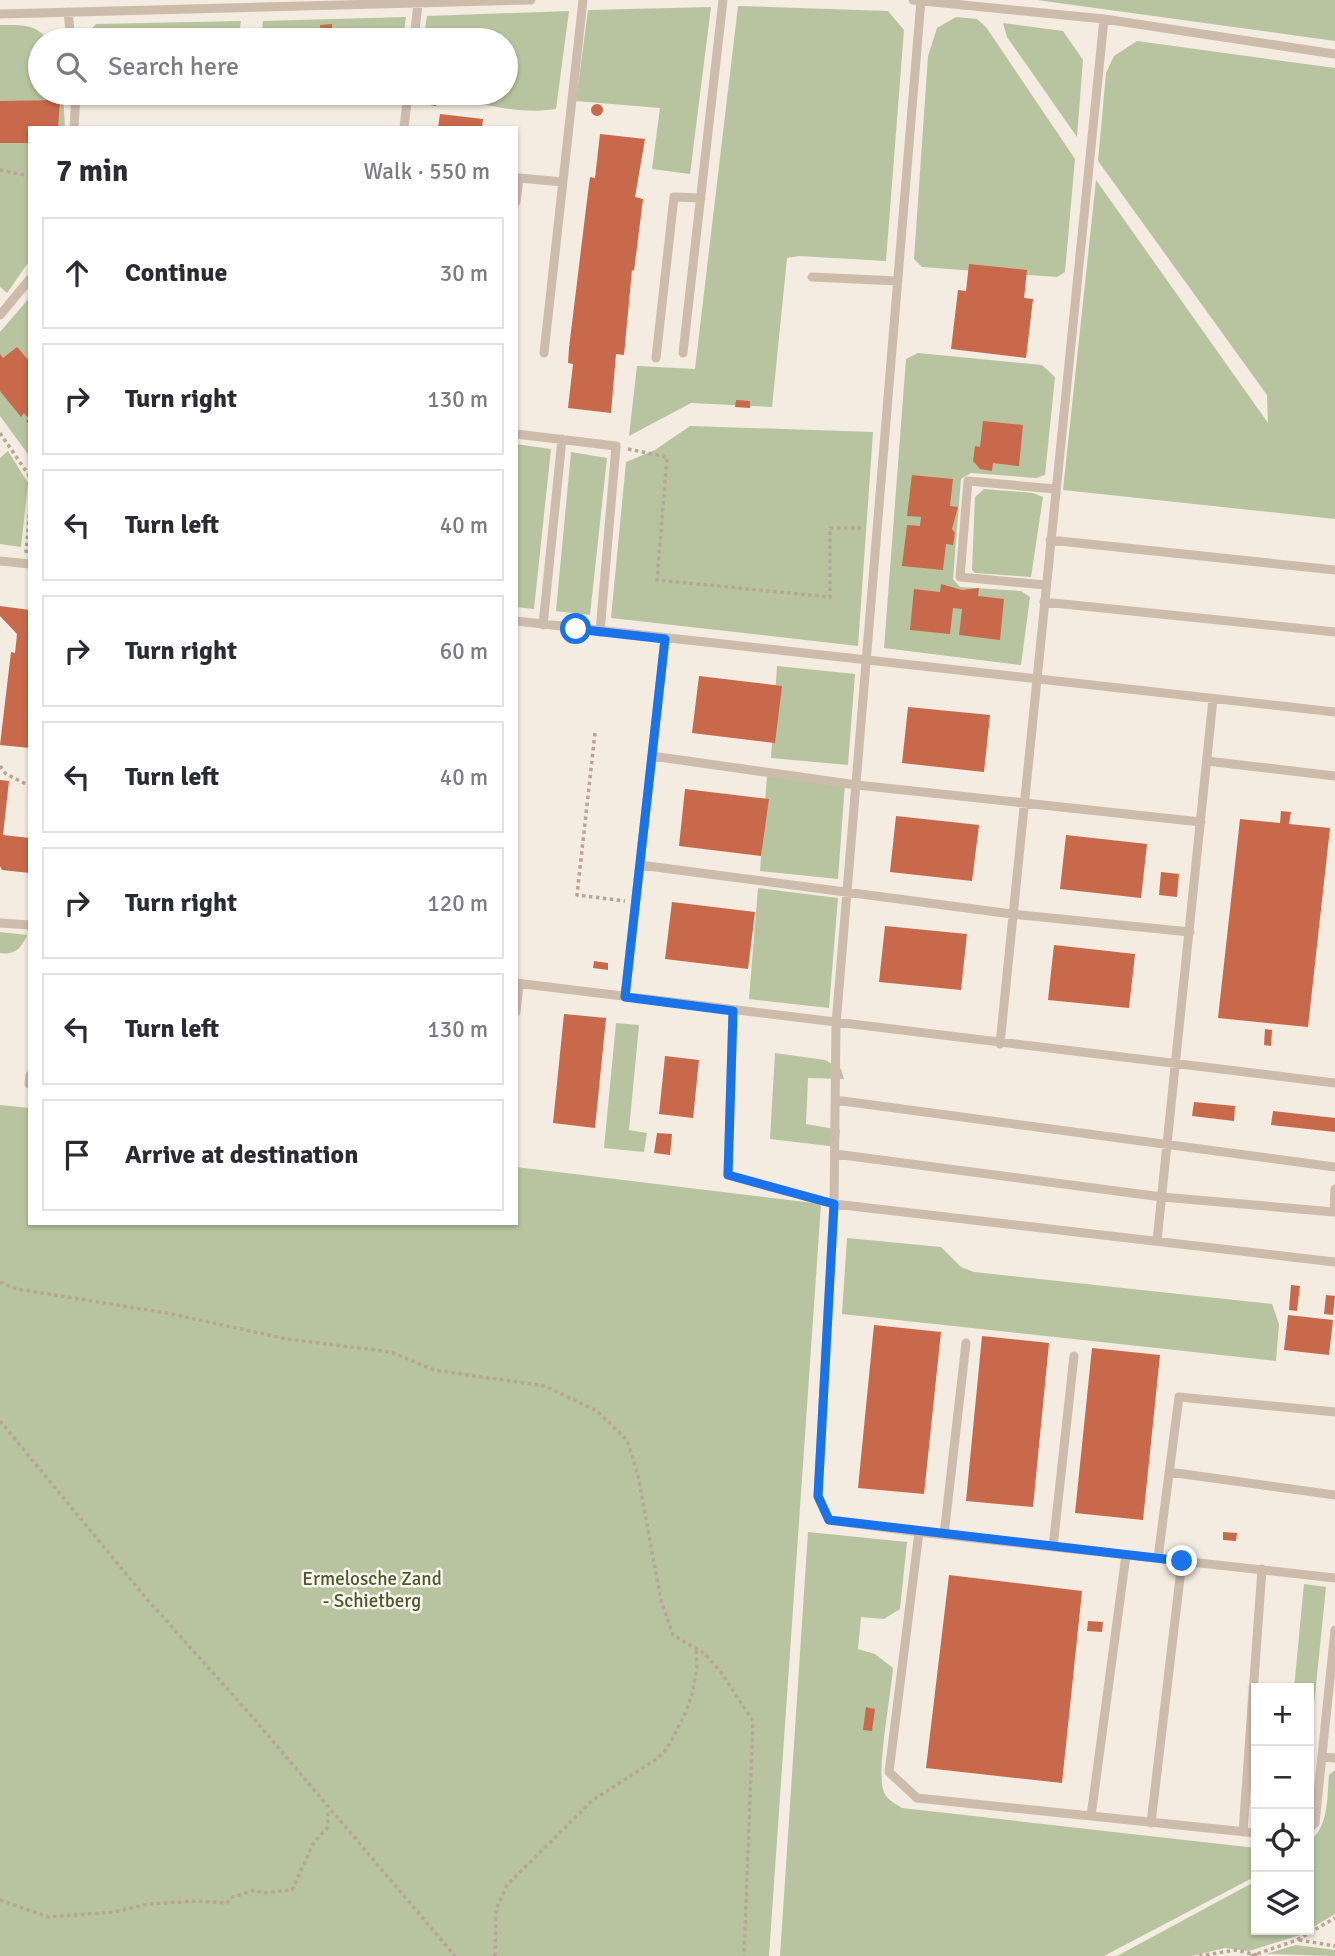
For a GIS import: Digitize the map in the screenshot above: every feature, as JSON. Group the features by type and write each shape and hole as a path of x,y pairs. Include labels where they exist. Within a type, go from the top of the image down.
{"lane":[{"path":"0,14 194,4 531,0"},
{"path":"544,353 583,0"},
{"path":"683,353 723,0"},
{"path":"913,0 1104,19 1335,54"},
{"path":"921,0 836,1024 834,1204 818,1496 829,1520 1335,1578"},
{"path":"415,28 418,3"},
{"path":"68,12 70,28"},
{"path":"1000,1044 1104,19"},
{"path":"74,126 75,105"},
{"path":"404,126 407,105"},
{"path":"518,186 519,178 563,182"},
{"path":"656,358 674,197 701,198"},
{"path":"812,277 898,281"},
{"path":"0,316 28,281"},
{"path":"518,434 616,446 600,632"},
{"path":"543,625 562,439"},
{"path":"1045,585 960,577 968,481 1055,489"},
{"path":"1050,540 1335,570"},
{"path":"0,561 27,564"},
{"path":"1044,602 1335,632"},
{"path":"518,621 1035,681 1335,712"},
{"path":"625,997 665,639"},
{"path":"1157,1241 1178,1065 1213,699"},
{"path":"652,756 857,785 1201,822"},
{"path":"1207,761 1335,776"},
{"path":"640,865 1012,914 1190,932"},
{"path":"0,923 28,925"},
{"path":"518,984 1335,1083"},
{"path":"733,1011 728,1175 834,1204 1335,1262"},
{"path":"835,1100 1335,1167"},
{"path":"835,1154 1162,1197 1334,1212 1335,1189"},
{"path":"944,1535 966,1343"},
{"path":"1053,1546 1074,1356"},
{"path":"1158,1558 1179,1397 1335,1412"},
{"path":"1169,1472 1335,1495"},
{"path":"919,1532 889,1772 917,1798 1251,1833"},
{"path":"1091,1816 1126,1555"},
{"path":"1151,1823 1182,1561"},
{"path":"1243,1832 1262,1569"},
{"path":"1314,1824 1335,1630"},
{"path":"1322,1757 1335,1758"}],"path":[{"path":"0,170 28,176"},
{"path":"1,435 28,474"},
{"path":"616,446 667,457 657,580 830,597 830,528 879,528"},
{"path":"27,564 28,545"},
{"path":"595,733 577,895 636,903"},
{"path":"0,766 6,774 28,785"},
{"path":"0,1282 17,1289 167,1313 287,1339 391,1352 435,1370 545,1386 597,1411 626,1440 638,1475 661,1601 673,1635 696,1648 722,1672 753,1721 744,1956"},
{"path":"0,1423 455,1956"},
{"path":"495,1956 496,1909 507,1885 593,1800 658,1758 668,1747 692,1694 698,1658 696,1648"},
{"path":"0,1900 48,1917 77,1912 114,1912 162,1903 227,1903 230,1898 255,1890 262,1893 292,1890 314,1842 328,1827 325,1805"},
{"path":"1252,1955 1297,1940 1335,1918"},
{"path":"1297,1940 1335,1946"},
{"path":"1199,1956 1224,1950 1261,1956"}],"green space":[{"path":"1037,0 1335,0 1335,41"},
{"path":"738,6 888,11 904,30 886,261 799,256 787,258 772,407 691,403 629,436 637,366 695,369"},
{"path":"711,7 690,174 652,169 660,108 576,101 588,10"},
{"path":"569,11 556,109 517,110 484,105 518,105 518,28 425,28 427,16"},
{"path":"406,17 405,28 262,28 263,21"},
{"path":"956,17 977,19 986,27 1075,159 1065,272 1057,277 922,267 914,259 928,56 937,28"},
{"path":"241,21 240,28 92,28 96,24"},
{"path":"1003,23 1063,31 1083,60 1077,137 1007,37"},
{"path":"0,25 21,25 32,28 28,28 28,105 64,105 65,126 28,126 28,263 7,293 0,287"},
{"path":"1137,41 1335,68 1335,519 1063,490 1096,180 1268,423 1267,395 1098,161 1106,73 1114,56"},
{"path":"28,299 28,454 0,416 0,332"},
{"path":"918,353 1042,365 1055,377 1045,475 1036,478 971,473 961,479 953,579 960,587 1021,591 1030,597 1021,665 884,648 906,359"},
{"path":"690,426 873,432 858,646 611,618 626,462 655,450"},
{"path":"518,444 551,449 534,609 518,607"},
{"path":"8,451 28,483 21,547 0,544 0,458"},
{"path":"571,452 607,458 590,615 556,611"},
{"path":"984,489 1033,493 1043,497 1031,577 975,573 972,570 975,497"},
{"path":"777,666 855,674 848,765 771,758"},
{"path":"767,775 845,783 838,879 760,871"},
{"path":"758,888 838,898 829,1008 749,999"},
{"path":"0,932 27,935 17,950 0,953"},
{"path":"616,1023 639,1025 629,1130 647,1133 644,1152 604,1148"},
{"path":"775,1053 825,1060 841,1069 844,1079 808,1078 806,1124 840,1130 838,1147 770,1139"},
{"name":"Ermelosche Zand - Schietberg","path":"0,1105 28,1108 28,1225 518,1225 518,1167 821,1204 769,1956 0,1956"},
{"path":"847,1238 941,1247 961,1267 974,1272 1272,1304 1279,1324 1276,1361 842,1314"},
{"path":"808,1532 907,1542 900,1609 884,1619 861,1617 858,1649 875,1654 893,1668 882,1765 883,1789 890,1800 902,1808 1251,1847 1251,1879 1104,1956 780,1956"},
{"path":"1304,1584 1326,1587 1314,1705 1314,1683 1294,1683"},
{"path":"1335,1770 1335,1914 1314,1927 1314,1838 1324,1820 1329,1775"},
{"path":"1251,1884 1251,1935 1300,1935 1249,1951 1225,1948 1192,1956 1117,1956"},
{"path":"1296,1945 1335,1950 1335,1956 1266,1954"}],"building":[{"path":"332,24 332,28 320,28 320,25"},
{"path":"0,101 28,101 28,105 60,105 58,126 28,126 28,143 0,143"},
{"path":"597,104 603,110 597,116 591,110"},
{"path":"440,114 483,119 482,126 438,126"},
{"path":"600,134 645,139 635,197 643,199 634,271 632,270 624,355 616,354 611,413 568,408 573,364 568,363 569,348 590,177 595,178"},
{"path":"969,264 1027,270 1024,298 1033,299 1026,358 951,349 958,290 966,291"},
{"path":"17,347 28,360 28,418 24,413 21,417 0,391 0,354 3,358"},
{"path":"736,400 750,401 750,408 735,407"},
{"path":"983,421 1023,425 1019,466 993,463 992,471 980,469 973,461 975,446 980,447"},
{"path":"912,475 953,479 950,506 958,507 952,529 955,533 953,545 946,544 943,570 902,566 907,525 920,526 921,517 907,516"},
{"path":"941,584 962,590 979,588 978,596 1004,599 1000,640 959,635 962,609 953,608 950,634 910,630 914,589 940,592"},
{"path":"0,606 28,610 28,748 0,745 11,652 15,653 17,634 0,616"},
{"path":"699,676 782,686 775,743 692,733"},
{"path":"908,707 990,715 984,772 902,763"},
{"path":"0,780 9,781 3,835 28,838 28,873 2,870"},
{"path":"685,789 769,799 761,856 679,846"},
{"path":"1281,811 1291,812 1289,824 1330,828 1308,1027 1218,1018 1240,819 1280,823"},
{"path":"896,816 979,825 972,881 890,872"},
{"path":"1066,835 1147,844 1141,898 1060,889"},
{"path":"1161,872 1179,874 1177,897 1159,895"},
{"path":"672,902 755,912 748,969 665,959"},
{"path":"885,926 967,934 961,990 879,982"},
{"path":"1054,945 1135,954 1129,1008 1048,1000"},
{"path":"594,961 608,963 608,970 593,968"},
{"path":"564,1014 606,1018 595,1128 553,1123"},
{"path":"1265,1029 1272,1030 1271,1046 1264,1045"},
{"path":"665,1056 699,1060 693,1118 659,1114"},
{"path":"1194,1102 1235,1106 1234,1121 1192,1116"},
{"path":"1273,1111 1335,1118 1335,1132 1271,1125"},
{"path":"657,1133 672,1134 670,1155 654,1153"},
{"path":"1291,1285 1300,1286 1297,1311 1289,1310"},
{"path":"1326,1295 1335,1296 1333,1315 1324,1314"},
{"path":"1288,1315 1333,1320 1329,1355 1284,1350"},
{"path":"874,1325 941,1332 924,1494 858,1488"},
{"path":"982,1336 1049,1343 1033,1507 966,1501"},
{"path":"1092,1348 1160,1355 1143,1520 1075,1513"},
{"path":"1223,1532 1237,1533 1236,1541 1223,1540"},
{"path":"949,1575 1082,1591 1062,1783 926,1768"},
{"path":"1088,1621 1103,1622 1102,1632 1087,1631"},
{"path":"866,1707 875,1709 872,1731 863,1730"}],"route":[{"path":"576,629 665,639 625,997 733,1011 728,1175 834,1204 818,1496 829,1520 1182,1561"}]}
